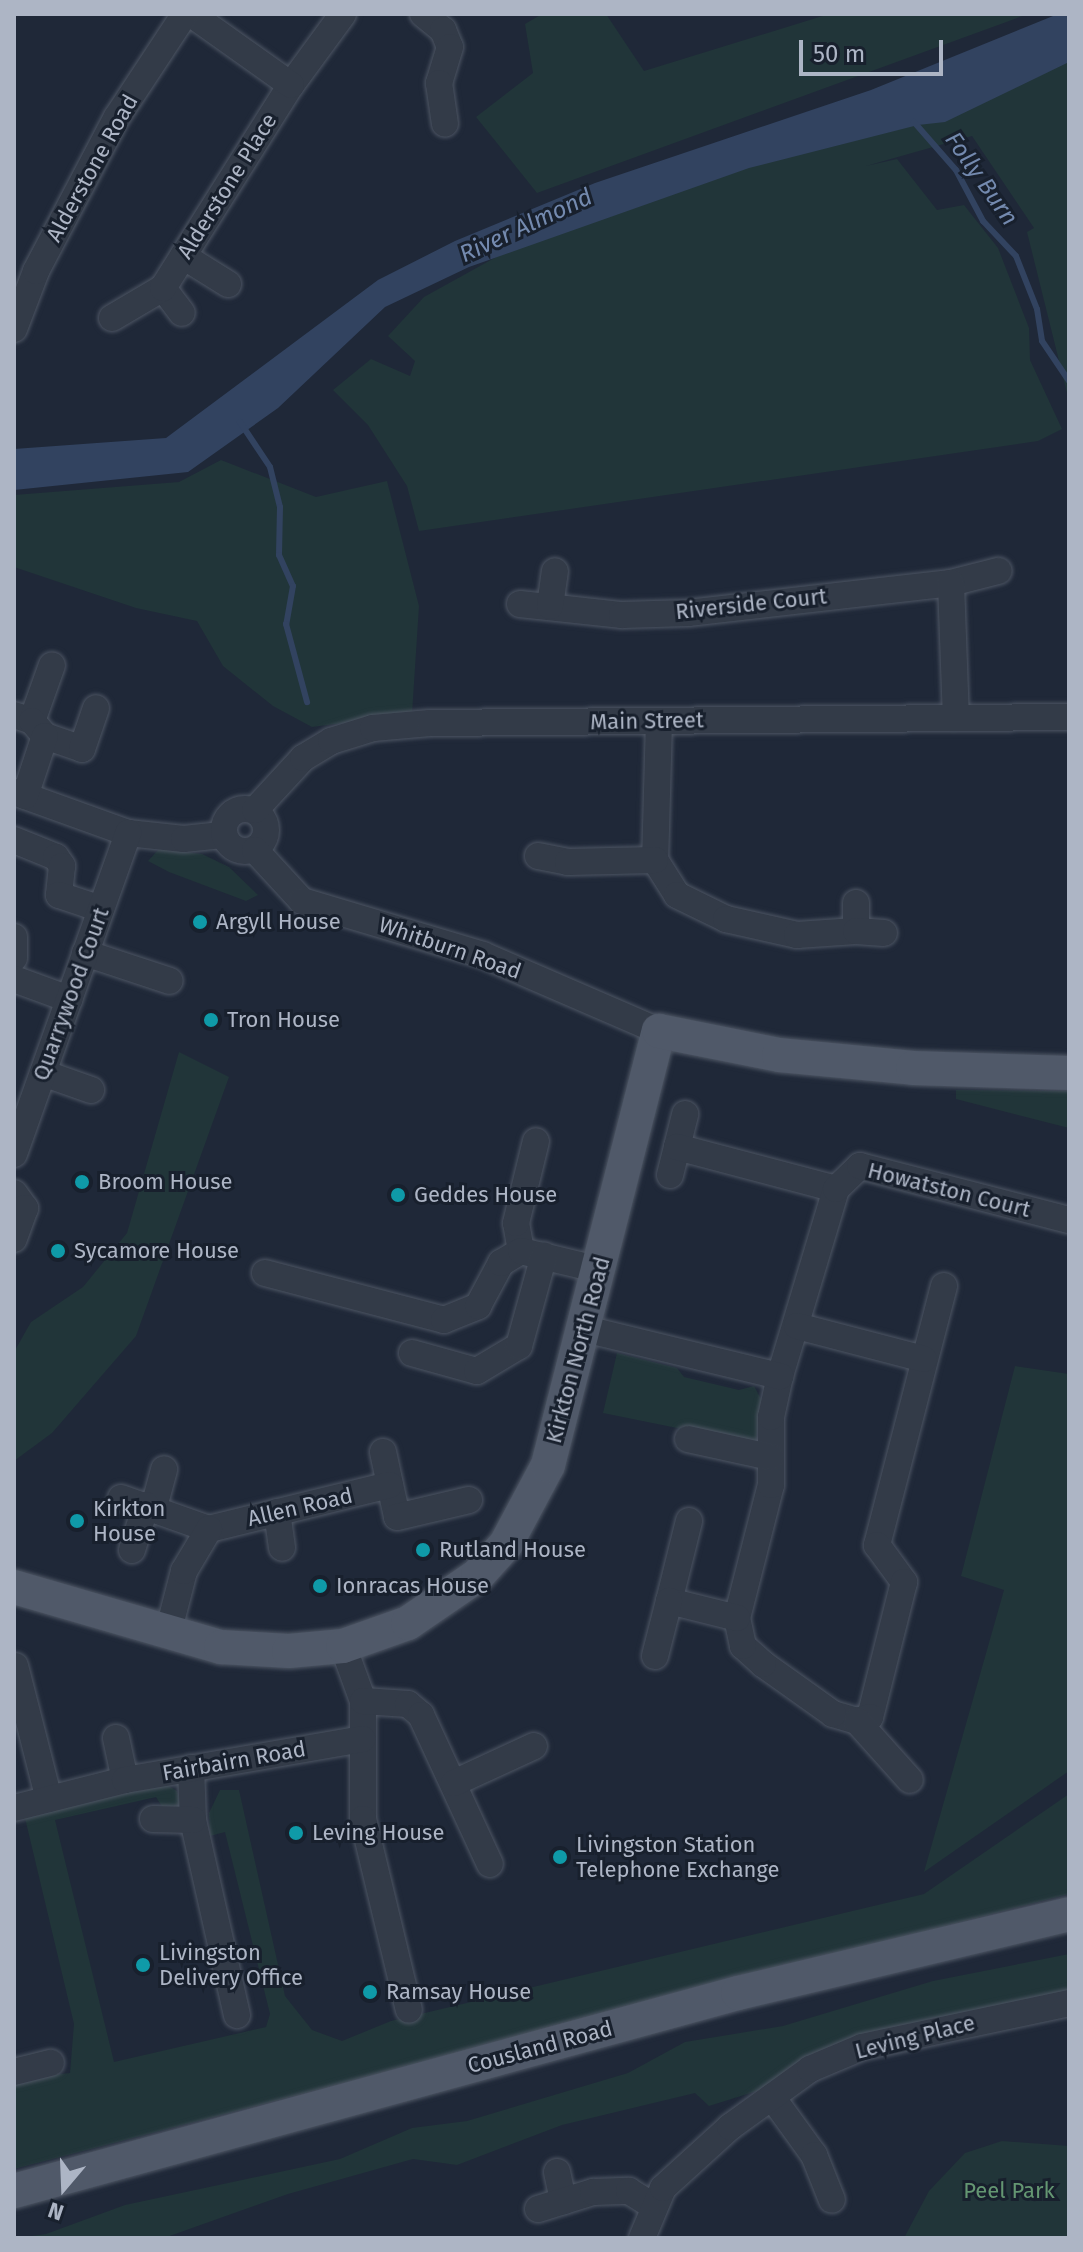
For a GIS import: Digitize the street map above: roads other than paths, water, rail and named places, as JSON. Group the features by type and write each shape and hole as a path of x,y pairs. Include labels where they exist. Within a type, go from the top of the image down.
{"main road":[{"path":"659,1031 779,1055 913,1068 1069,1073"},
{"name":"Kirkton North Road","path":"14,1587 221,1647 289,1651 343,1646 408,1623 451,1597 506,1544 548,1465 659,1031"},
{"name":"Cousland Road","path":"14,2191 738,1993 1069,1914"}],"street":[{"name":"Alderstone Road","path":"14,329 25,268 117,117 185,14"},
{"path":"191,14 291,85"},
{"name":"Alderstone Place","path":"112,318 163,288 291,85 343,14"},
{"path":"423,14 443,30 450,47 439,83 445,124"},
{"path":"183,256 228,284"},
{"path":"163,288 182,313"},
{"path":"550,606 555,571"},
{"name":"Riverside Court","path":"520,604 622,615 688,613 951,583 998,571"},
{"path":"951,583 956,718"},
{"path":"52,665 30,724 19,794 128,833 184,839 222,835"},
{"path":"30,724 80,756 96,708"},
{"name":"Main Street","path":"255,810 303,758 331,741 373,728 430,723 1069,717"},
{"path":"659,721 655,860 677,895 726,919 797,935 856,931 884,933"},
{"path":"255,810 264,819 266,831 255,850 230,845 222,835 231,812 255,810"},
{"name":"Quarrywood Court","path":"16,1141 128,833"},
{"path":"14,840 56,857 62,866 59,895 101,909"},
{"name":"Whitburn Road","path":"255,850 302,901 483,955 659,1031"},
{"path":"538,856 569,851 655,860"},
{"path":"856,903 856,931"},
{"path":"14,937 14,958"},
{"path":"85,953 170,981"},
{"path":"14,979 69,999"},
{"path":"43,1073 91,1090"},
{"path":"670,1175 685,1114"},
{"path":"412,1353 477,1371 519,1346 533,1253 516,1223 536,1141"},
{"name":"Howatston Court","path":"677,1147 836,1189"},
{"name":"Howatston Court","path":"737,1618 771,1485 771,1417 780,1376 836,1189 860,1166 1069,1220"},
{"path":"14,1193 25,1208 14,1239"},
{"path":"265,1273 444,1320 478,1306 501,1263 533,1253 600,1270"},
{"path":"857,1721 870,1717 904,1582 877,1545 944,1286"},
{"path":"797,1326 924,1359"},
{"path":"585,1329 780,1376"},
{"path":"688,1439 770,1457"},
{"path":"383,1452 397,1517 469,1500"},
{"path":"132,1550 140,1503 164,1469"},
{"name":"Allen Road","path":"209,1529 390,1485"},
{"path":"140,1503 209,1529 184,1571 168,1633"},
{"path":"277,1512 282,1548"},
{"path":"655,1656 689,1521"},
{"path":"669,1601 737,1618 743,1646 833,1714 857,1721 910,1780"},
{"path":"343,1646 363,1701 363,1819 409,2010"},
{"path":"15,1666 49,1799"},
{"path":"363,1701 408,1704 421,1715 490,1864"},
{"path":"116,1738 125,1780"},
{"name":"Fairbairn Road","path":"14,1808 125,1780 362,1739"},
{"path":"454,1783 534,1746"},
{"path":"191,1768 193,1820 237,2015"},
{"path":"153,1819 193,1820"},
{"name":"Leving Place","path":"642,2238 663,2188 696,2156 810,2069 862,2047 1069,2003"},
{"path":"14,2072 51,2063"},
{"path":"772,2097 814,2155 832,2200"},
{"path":"557,2172 550,2205 629,2191 653,2206"}],"water":[{"name":"River Almond","path":"1058,14 1069,14 1069,62 945,122 918,125 749,168 469,267 385,307 278,408 188,472 14,490 14,449 166,438 378,280 455,241 595,183 871,90"}],"waterway":[{"name":"Folly Burn","path":"914,122 956,170 983,221 1016,256 1037,309 1042,341 1069,381"},
{"path":"240,422 270,467 280,507 279,555 293,586 286,624 307,702"}],"place":[{"name":"Argyll House","path":"200,922"},
{"name":"Tron House","path":"211,1020"},
{"name":"Broom House","path":"82,1182"},
{"name":"Geddes House","path":"398,1195"},
{"name":"Sycamore House","path":"58,1251"},
{"name":"Kirkton House","path":"77,1521"},
{"name":"Rutland House","path":"423,1550"},
{"name":"Ionracas House","path":"320,1586"},
{"name":"Leving House","path":"296,1833"},
{"name":"Livingston Station Telephone Exchange","path":"560,1857"},
{"name":"Livingston Delivery Office","path":"143,1965"},
{"name":"Ramsay House","path":"370,1992"}],"park label":[{"name":"Peel Park","path":"1009,2191"}]}
